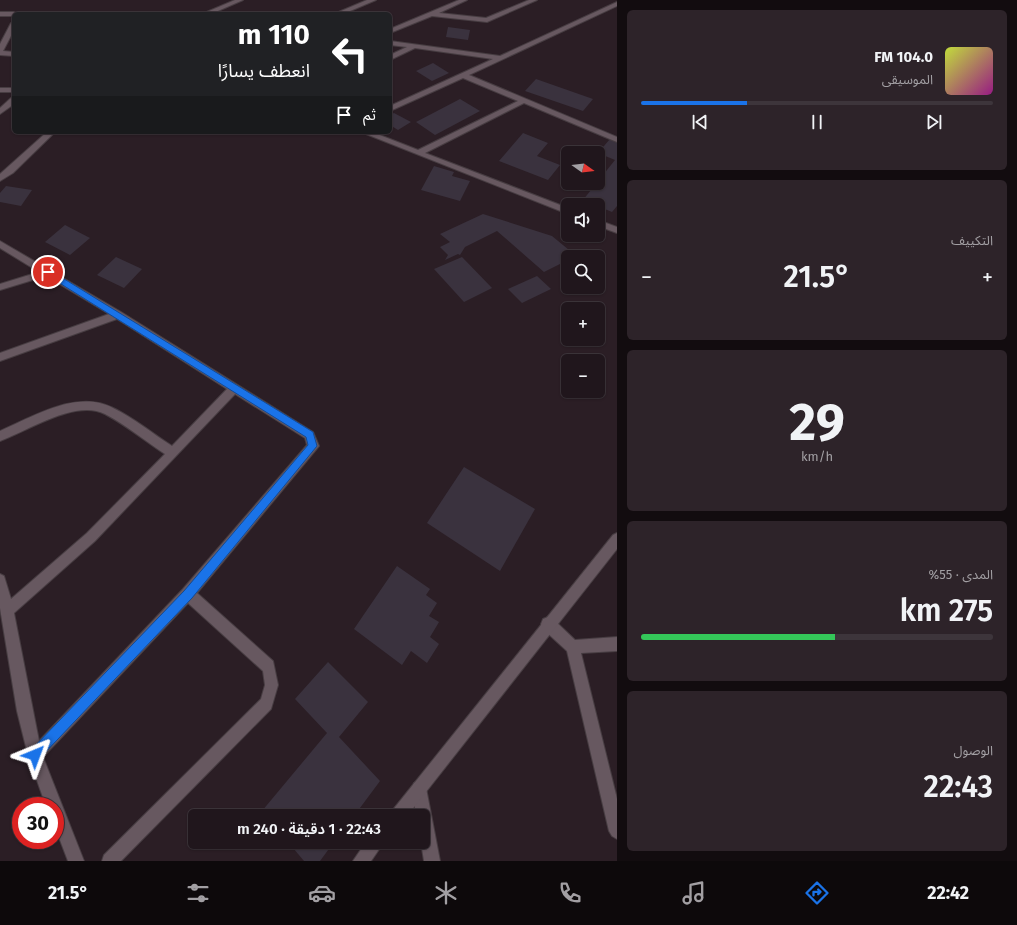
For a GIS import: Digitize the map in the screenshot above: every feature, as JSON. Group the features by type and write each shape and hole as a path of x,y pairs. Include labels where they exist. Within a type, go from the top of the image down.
{"street":[{"path":"210,12 240,0"},
{"path":"342,12 373,0"},
{"path":"392,30 464,0"},
{"path":"432,14 487,20 534,0"},
{"path":"392,108 465,76 617,4"},
{"path":"0,14 12,14"},
{"path":"12,27 0,52 12,54"},
{"path":"392,43 501,58"},
{"path":"392,57 415,46"},
{"path":"465,76 617,140"},
{"path":"0,90 12,90"},
{"path":"418,153 523,101"},
{"path":"0,112 12,102"},
{"path":"0,178 10,171 49,134"},
{"path":"370,134 561,208"},
{"path":"614,229 617,220"},
{"path":"0,244 118,315 310,435 313,446 188,594 35,755"},
{"path":"0,287 48,272"},
{"path":"0,357 118,315"},
{"path":"8,610 91,538 234,388"},
{"path":"0,436 68,409 84,406 98,407 109,411 173,453"},
{"path":"403,809 548,624 617,539"},
{"path":"0,580 8,610 19,682 35,755 51,797"},
{"path":"110,861 266,704 272,690 272,678 268,666 188,594"},
{"path":"548,624 574,647 617,831"},
{"path":"574,647 617,644"},
{"path":"420,788 432,861"},
{"path":"64,830 76,861"},
{"path":"361,861 370,849"}],"building":[{"path":"448,27 470,30 468,40 446,37"},
{"path":"433,63 449,73 432,81 416,71"},
{"path":"536,79 593,99 583,111 525,91"},
{"path":"460,99 480,111 435,135 416,122"},
{"path":"394,113 411,122 398,130 392,126 392,114"},
{"path":"523,133 548,143 537,156 560,165 548,180 499,161"},
{"path":"610,139 617,142 617,206 612,212 605,209 605,198 585,198 591,190 605,190 605,172 615,160 605,156 604,146"},
{"path":"434,166 454,172 452,176 470,181 460,201 421,190"},
{"path":"6,186 32,190 21,206 0,202 0,193"},
{"path":"483,214 552,236 569,250 561,250 561,264 544,272 497,231 465,247 460,255 458,254 445,260 448,255 440,247 450,242 440,234"},
{"path":"65,225 90,238 70,255 45,242"},
{"path":"116,257 142,269 124,288 97,275"},
{"path":"462,257 492,288 464,302 434,269"},
{"path":"537,276 551,289 522,303 508,289"},
{"path":"464,467 535,509 500,571 427,523"},
{"path":"397,566 430,589 426,595 437,603 429,616 439,622 430,637 439,644 427,663 411,651 402,665 354,629"},
{"path":"328,662 368,702 339,737 380,781 359,809 264,809 327,733 295,699"},
{"path":"294,849 329,849 320,861 304,861"}],"route":[{"path":"35,755 188,594 313,446 310,435 48,272"}]}
